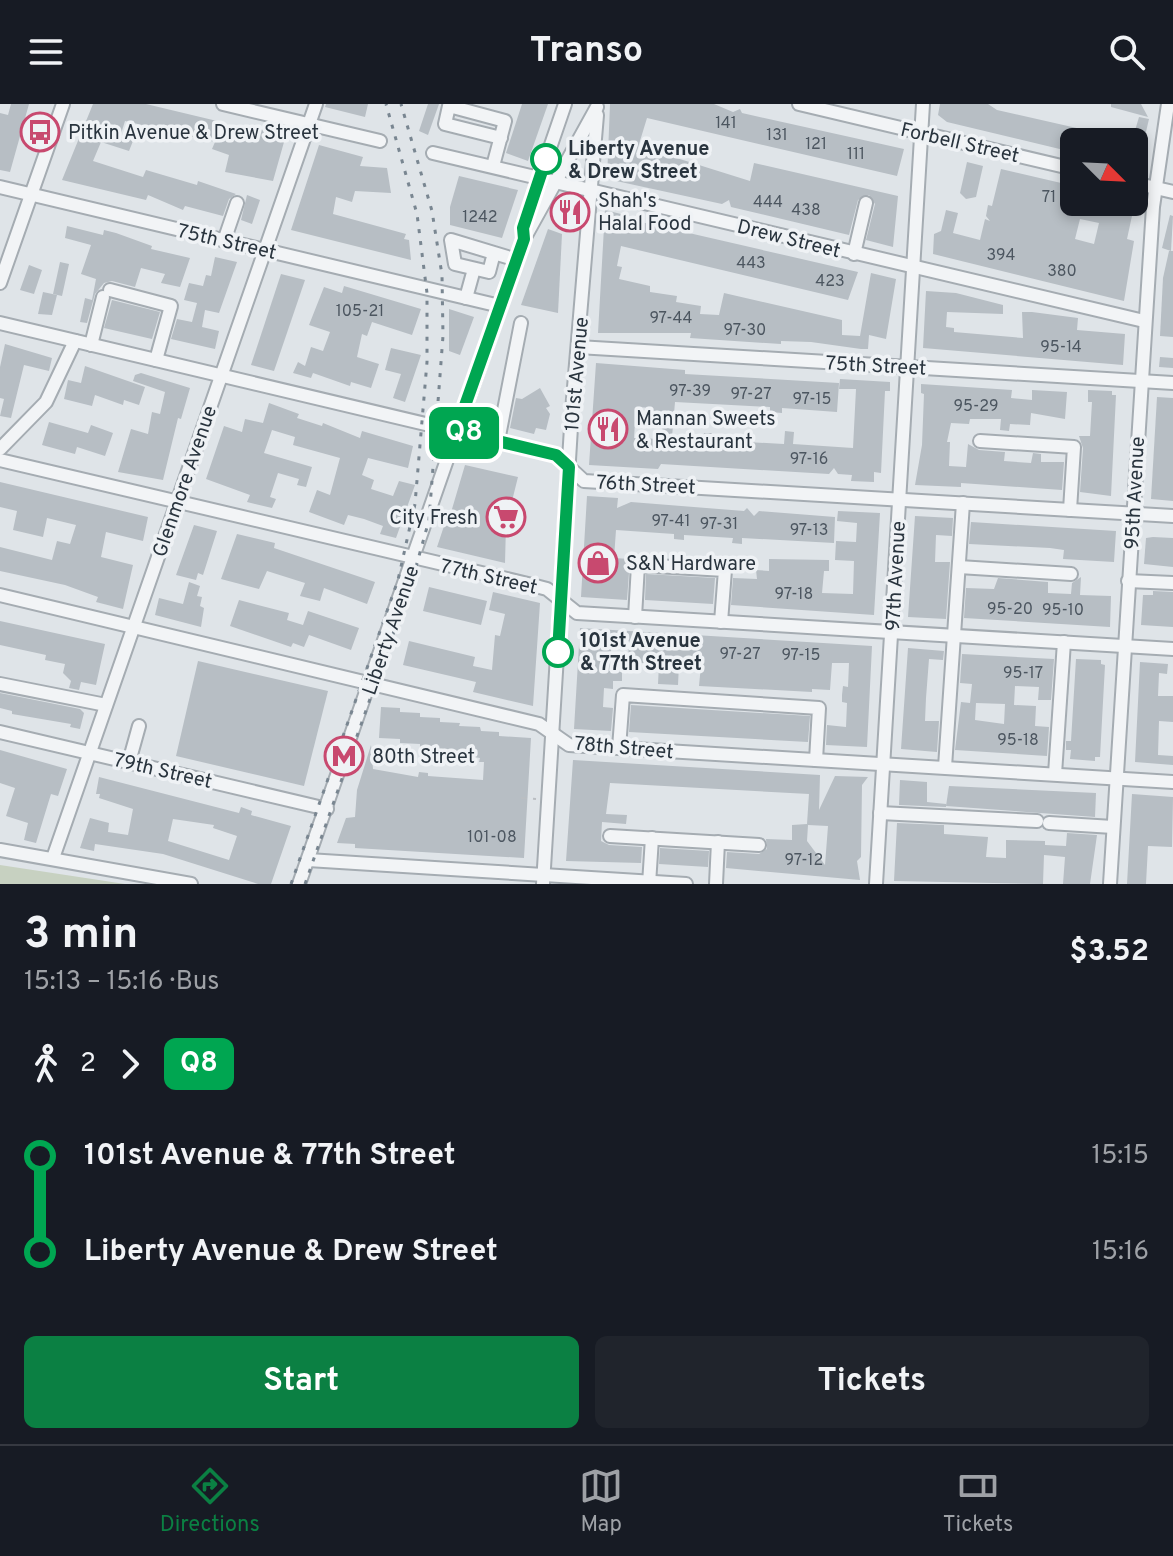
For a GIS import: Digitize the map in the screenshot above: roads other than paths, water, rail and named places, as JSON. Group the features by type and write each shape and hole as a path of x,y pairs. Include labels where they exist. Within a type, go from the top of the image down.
{"street":[{"path":"0,283 63,104"},
{"path":"223,104 380,141"},
{"name":"Glenmore Avenue","path":"53,858 316,104"},
{"name":"Liberty Avenue","path":"524,239 523,228 565,104"},
{"name":"Forbell Street","path":"799,104 1060,166"},
{"name":"97th Avenue","path":"876,884 923,104"},
{"name":"95th Avenue","path":"1110,884 1144,321 1154,188 1168,104"},
{"path":"493,166 501,138 505,121 449,106 445,124 501,138"},
{"name":"Liberty Avenue","path":"299,884 372,684 524,239 597,106"},
{"name":"101st Avenue","path":"544,880 569,467 593,190 597,106"},
{"name":"Drew Street","path":"433,153 1144,321"},
{"path":"1148,186 1173,192"},
{"name":"75th Street","path":"0,187 500,306"},
{"path":"224,241 237,203"},
{"path":"854,254 866,203"},
{"path":"494,253 489,272 455,264 451,240 494,253 517,260"},
{"path":"466,298 474,269"},
{"path":"91,345 106,294 171,306 156,360"},
{"name":"76th Street","path":"0,323 556,455 584,481 1173,516"},
{"path":"498,441 521,323"},
{"path":"0,449 46,402 75,341"},
{"name":"75th Street","path":"578,347 1173,383"},
{"path":"980,441 1074,447 1070,510"},
{"name":"77th Street","path":"0,460 547,589 577,613 1173,649"},
{"path":"945,767 963,503"},
{"path":"635,617 638,565 725,570 721,622"},
{"path":"959,567 1071,574"},
{"path":"1128,581 1173,583"},
{"name":"78th Street","path":"0,595 539,724 569,745 1173,782"},
{"path":"1055,774 1064,642"},
{"path":"0,684 106,705"},
{"path":"619,748 623,695 819,708 816,760"},
{"path":"129,762 139,726"},
{"name":"79th Street","path":"0,732 327,809"},
{"path":"880,813 1113,827"},
{"path":"610,836 759,845"},
{"path":"649,883 652,838"},
{"path":"716,884 718,842"},
{"path":"0,850 191,884"},
{"path":"308,860 544,880 686,884"}],"railway":[{"path":"291,884 398,580 415,504 427,362 427,293 417,214 386,104"},
{"path":"305,884 414,574 429,520 443,336 442,275 432,211 401,104"}],"place":[{"name":"Pitkin Avenue & Drew Street","path":"40,132"},
{"name":"Liberty Avenue & Drew Street","path":"546,159"},
{"name":"Shah's Halal Food","path":"570,212"},
{"name":"Mannan Sweets & Restaurant","path":"608,429"},
{"name":"City Fresh","path":"506,517"},
{"name":"S&N Hardware","path":"598,563"},
{"name":"101st Avenue & 77th Street","path":"558,652"},
{"name":"80th Street","path":"344,756"}]}
